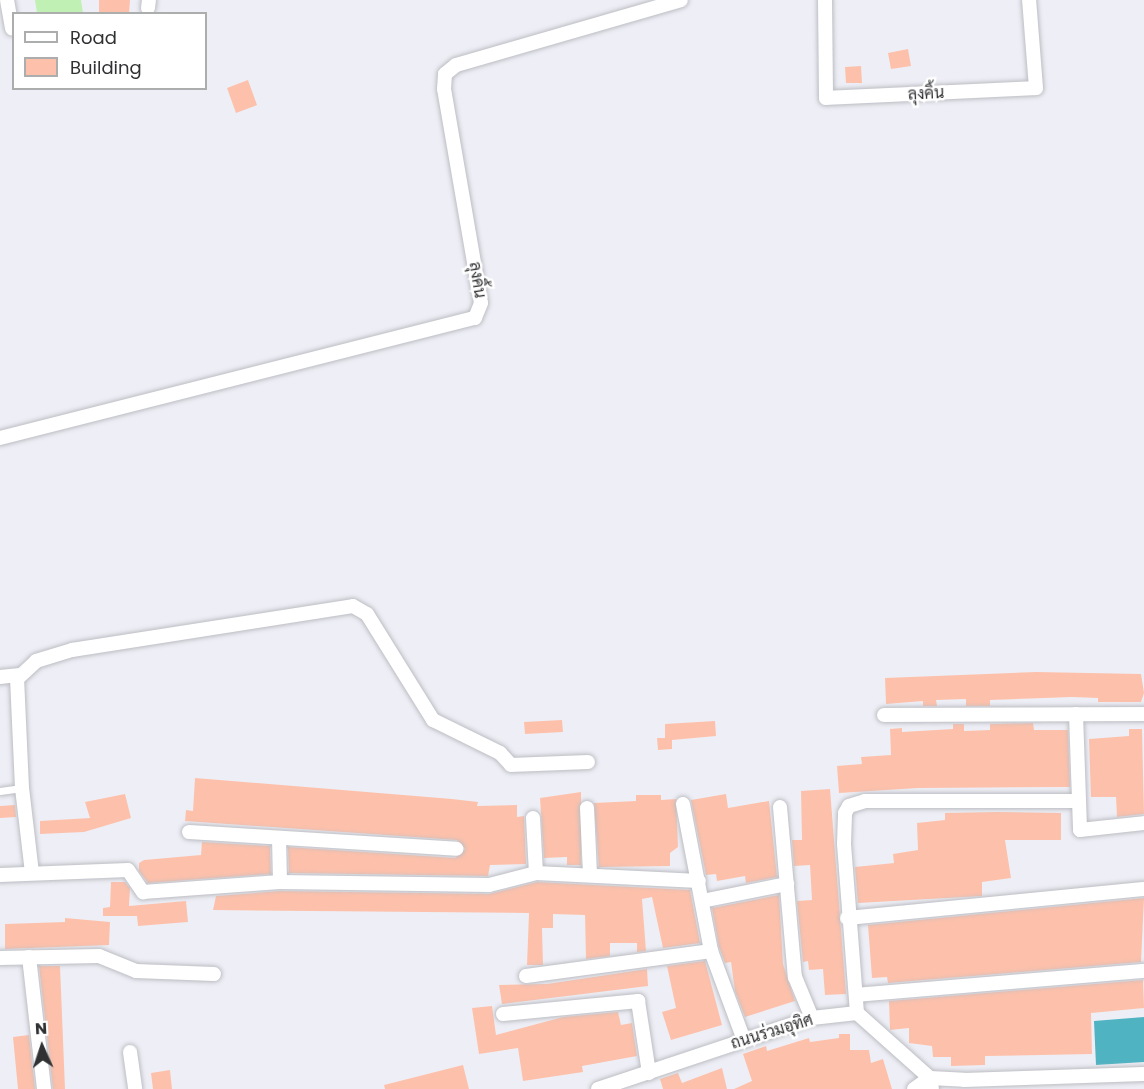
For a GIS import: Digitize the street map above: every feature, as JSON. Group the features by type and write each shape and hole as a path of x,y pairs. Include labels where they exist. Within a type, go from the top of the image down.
{"street":[{"path":"7,0 12,29"},
{"name":"ลุงคิ้น","path":"0,438 475,318 481,303 444,89 445,74 456,65 681,0"},
{"name":"ลุงคิ้น","path":"825,0 826,98 1036,88 1029,0"},
{"path":"0,677 18,675 36,661 64,651 353,606 367,614 432,720 500,753 511,765 588,762"},
{"path":"18,675 22,788 32,873"},
{"path":"1076,714 1080,830 1144,823"},
{"path":"884,715 1144,714"},
{"path":"931,1083 857,1013 847,918 844,816 852,804 1079,801"},
{"path":"683,804 711,951 744,1041"},
{"path":"780,807 795,977 812,1018"},
{"path":"587,808 590,875"},
{"path":"533,818 536,873"},
{"path":"189,832 456,849"},
{"path":"279,838 279,882"},
{"path":"0,875 128,870 143,892 279,882 489,885 536,873 699,880"},
{"path":"702,900 788,884"},
{"path":"847,918 1144,889"},
{"path":"526,976 711,951"},
{"path":"0,958 99,956 136,971 214,974"},
{"path":"29,957 44,1089"},
{"path":"856,995 1144,971"},
{"path":"503,1014 638,1001 649,1073"},
{"name":"ถนนร่วมอุทิศ","path":"598,1089 812,1018 857,1013"},
{"path":"130,1052 135,1089"},
{"path":"914,1089 931,1083 964,1080 1144,1074"},
{"path":"1108,1075 1110,1089"}],"lane":[{"path":"0,791 22,788"}],"green space":[{"path":"35,0 81,0 83,12 37,12"}],"water":[{"path":"1144,1017 1144,1062 1096,1065 1094,1021"}],"building":[{"path":"99,0 130,0 129,12 99,12"},
{"path":"908,49 911,66 891,69 888,53"},
{"path":"861,66 862,83 846,83 845,67"},
{"path":"248,80 257,105 236,113 227,88"},
{"path":"1036,672 1141,674 1144,693 1141,702 1098,702 1098,698 1072,697 990,700 990,706 966,706 966,699 936,700 937,706 923,706 923,701 886,704 885,678"},
{"path":"562,720 563,732 525,734 524,722"},
{"path":"715,721 716,736 672,740 672,749 658,750 657,738 665,738 665,724"},
{"path":"1033,723 1034,730 1068,730 1070,787 918,788 839,793 837,766 862,764 861,757 891,755 890,729 902,728 902,732 953,729 953,724 964,724 964,731 990,730 990,724"},
{"path":"1129,729 1142,729 1144,814 1117,817 1116,797 1091,797 1089,739 1129,736"},
{"path":"195,778 452,799 478,802 477,806 517,805 517,817 524,816 526,864 490,865 488,876 289,873 288,847 455,858 465,849 457,840 185,821 186,810 193,811"},
{"path":"830,789 846,994 825,995 823,969 809,970 808,961 803,962 797,901 812,900 810,865 794,866 792,840 802,840 801,791"},
{"path":"581,792 581,865 567,865 567,857 544,858 540,798"},
{"path":"125,794 131,818 84,832 40,834 40,821 90,818 85,802"},
{"path":"726,794 728,808 769,801 777,877 746,883 745,876 717,881 716,874 706,875 691,800"},
{"path":"636,795 661,795 661,800 676,799 678,847 670,853 670,866 599,867 594,803 636,801"},
{"path":"15,805 16,817 0,818 0,806"},
{"path":"945,813 1061,813 1061,840 1005,840 1011,878 982,882 982,896 858,903 855,867 894,863 893,854 918,850 917,823 945,820"},
{"path":"202,842 270,846 271,874 148,883 139,871 139,863 144,860 201,855"},
{"path":"111,882 125,882 130,888 129,906 186,901 188,922 138,926 137,916 103,916 103,908 110,907"},
{"path":"537,882 690,890 700,943 663,948 652,897 642,899 646,951 637,952 637,943 610,943 610,956 586,959 585,915 553,914 553,928 542,928 543,965 527,965 529,913 213,910 216,896 280,891 489,894"},
{"path":"779,895 783,964 795,1001 745,1017 735,991 731,962 725,963 719,947 712,908"},
{"path":"1144,898 1141,962 888,983 887,977 872,978 868,925"},
{"path":"65,918 110,922 109,945 5,949 5,924 65,922"},
{"path":"705,961 722,1025 671,1040 662,1012 676,1008 667,966"},
{"path":"39,966 60,966 65,1089 53,1089"},
{"path":"647,969 648,986 502,1004 499,985 547,984"},
{"path":"1143,980 1144,1008 1091,1013 1092,1054 985,1056 985,1065 951,1066 951,1057 933,1057 932,1046 909,1043 909,1028 890,1030 889,1001"},
{"path":"492,1006 496,1035 563,1017 618,1012 621,1025 632,1023 637,1056 582,1066 583,1072 523,1081 518,1048 479,1054 472,1008"},
{"path":"839,1034 850,1034 850,1050 869,1050 871,1063 883,1059 892,1089 734,1089 752,1081 743,1054 766,1046 767,1051 809,1038 810,1042 839,1038"},
{"path":"29,1035 35,1089 18,1089 13,1037"},
{"path":"463,1065 469,1089 385,1089 384,1085"},
{"path":"722,1068 727,1089 663,1089 660,1079 678,1073 682,1083"},
{"path":"170,1070 172,1089 153,1089 151,1073"}]}
